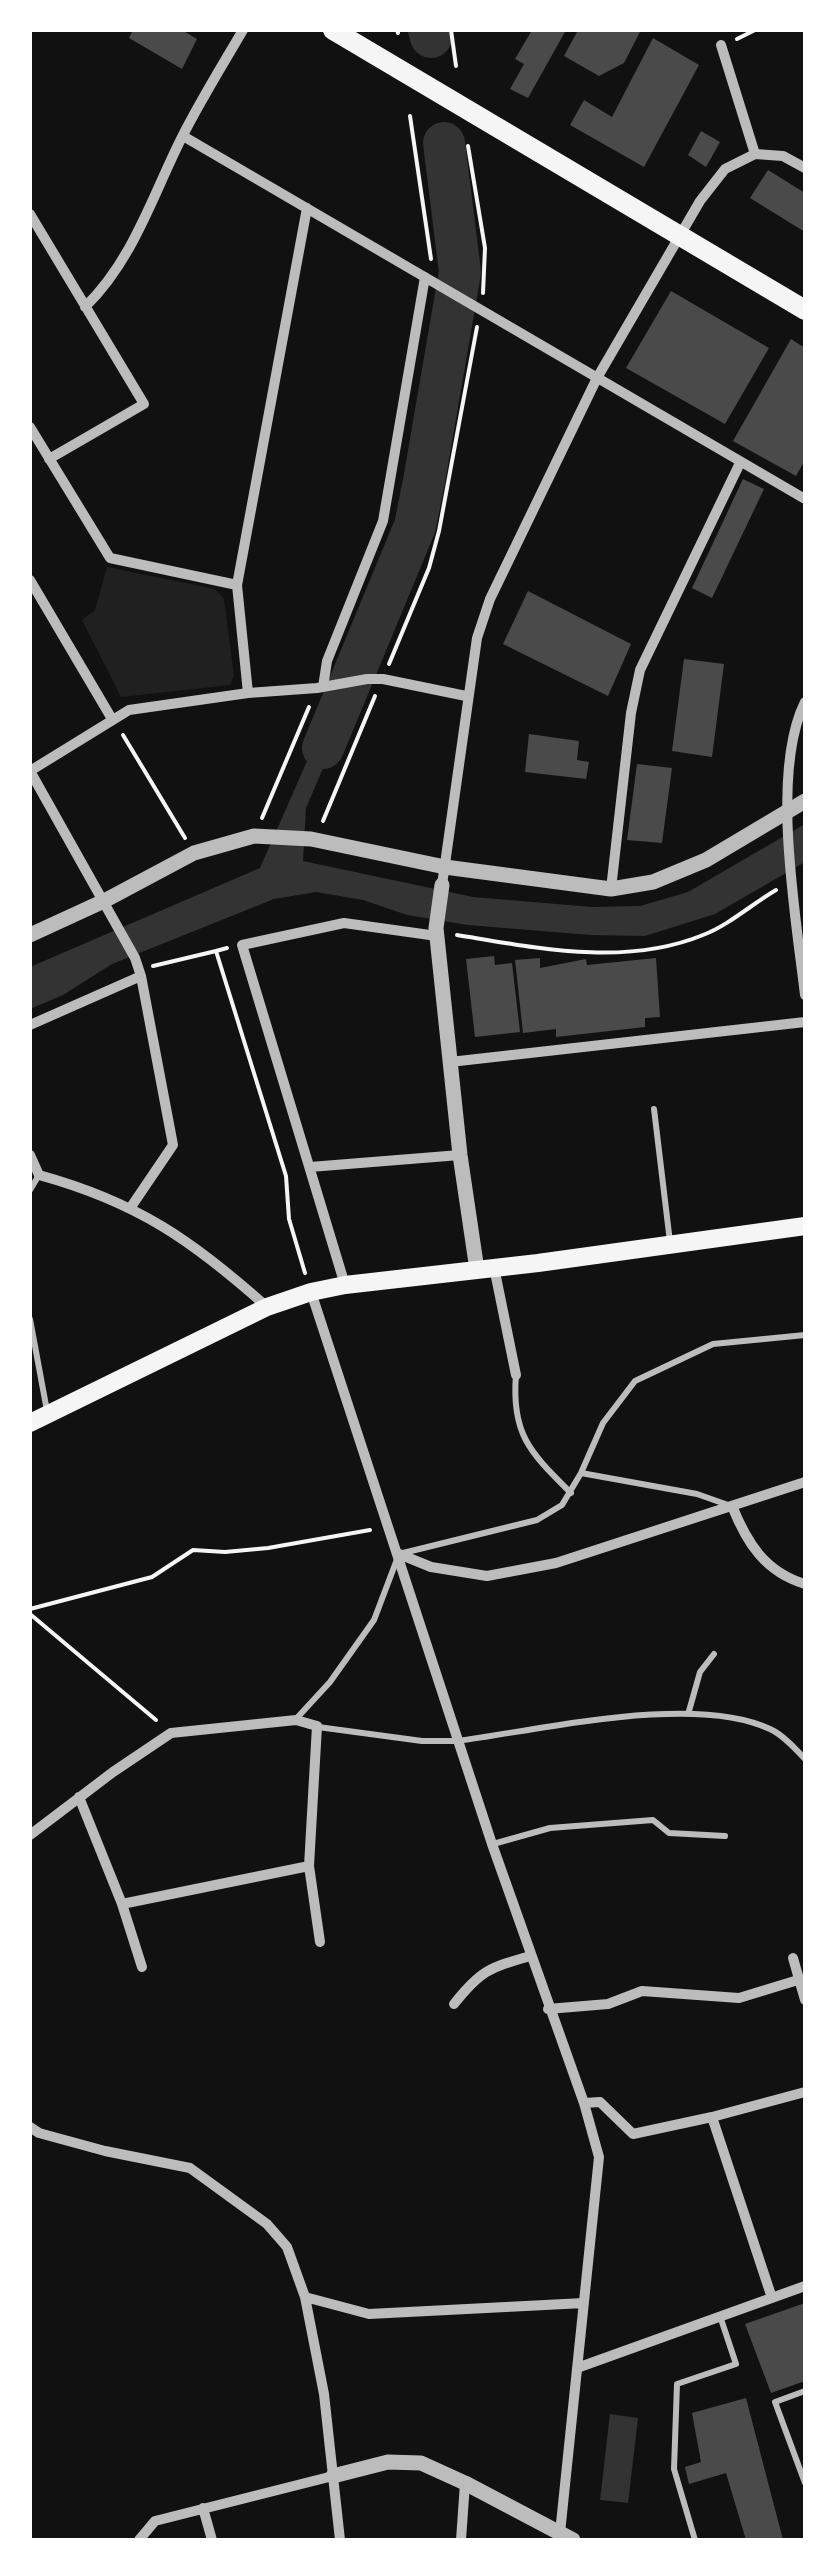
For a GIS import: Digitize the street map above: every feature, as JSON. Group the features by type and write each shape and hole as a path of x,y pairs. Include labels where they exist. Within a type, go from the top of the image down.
{"highway":[{"path":"334,30 805,310"}],"main road":[{"path":"39,1419 266,1307 311,1292 346,1284 805,1226"}],"street":[{"path":"86,306 110,282 137,236 182,136 243,30"},
{"path":"721,44 756,154"},
{"path":"182,136 805,500"},
{"path":"516,1375 460,1155 437,932 466,696 477,638 490,599 597,378 700,201 725,169 756,154 783,156 805,168"},
{"path":"248,693 237,585 307,208"},
{"path":"30,214 144,404 49,459"},
{"path":"325,687 327,661 383,521 425,277"},
{"path":"30,427 110,558 237,585"},
{"path":"611,889 631,712 640,670 740,463"},
{"path":"30,580 112,718"},
{"path":"131,1207 173,1145 138,968 115,918 30,771 129,710 366,679 466,696"},
{"path":"805,702 796,720 788,817 805,995"},
{"path":"30,935 104,901 194,852 258,836 315,839 445,867 611,889 653,882 706,860 788,817 805,801"},
{"path":"346,1284 242,945 344,923 437,932"},
{"path":"30,1025 138,968"},
{"path":"450,1062 805,1022"},
{"path":"30,1155 39,1175 80,1186 131,1207 222,1268 266,1307"},
{"path":"310,1167 460,1155"},
{"path":"139,2540 155,2521 388,2462 421,2463 466,2483 559,2535 599,2157 311,1292"},
{"path":"399,1554 431,1566 486,1576 556,1563 805,1482"},
{"path":"732,1506 744,1537 760,1558 790,1579 805,1584"},
{"path":"30,1835 172,1733 296,1720 317,1726 309,1866 320,1942"},
{"path":"80,1797 142,1967"},
{"path":"122,1904 309,1866"},
{"path":"454,2004 476,1976 530,1956"},
{"path":"793,1958 805,2000"},
{"path":"548,2010 608,2004 642,1991 739,1998 798,1980"},
{"path":"584,2103 600,2102 633,2134 805,2092"},
{"path":"712,2117 772,2298"},
{"path":"30,2127 105,2152 190,2168 267,2224 286,2247 304,2297 324,2394 340,2540"},
{"path":"577,2368 805,2286"},
{"path":"304,2297 369,2314 584,2303"},
{"path":"461,2540 466,2483"},
{"path":"203,2508 212,2540"}],"lane":[{"path":"654,1109 670,1244"},
{"path":"30,1190 39,1175"},
{"path":"30,1319 39,1419"},
{"path":"296,1720 330,1682 374,1620 399,1554 536,1520 562,1505 603,1423 634,1381 713,1344 805,1335"},
{"path":"516,1375 514,1402 532,1454 571,1493"},
{"path":"581,1473 697,1494 732,1506"},
{"path":"689,1712 700,1672 714,1654"},
{"path":"317,1726 422,1741 458,1741 689,1712 744,1719 774,1731 805,1759"},
{"path":"492,1844 550,1828 653,1820 668,1833 726,1836"},
{"path":"694,2540 674,2468 677,2384 736,2364 720,2316"},
{"path":"805,2391 775,2402 805,2482"}],"path":[{"path":"451,30 456,66"},
{"path":"410,116 431,260 425,277"},
{"path":"315,839 429,568 458,445 475,308 483,293 485,248 468,146"},
{"path":"258,836 325,687"},
{"path":"112,718 194,852"},
{"path":"437,932 573,951 658,948 705,935 791,878"},
{"path":"138,968 242,945"},
{"path":"216,951 286,1176 289,1219 311,1292"},
{"path":"30,1612 152,1577 193,1550 268,1548 390,1526"},
{"path":"30,1612 172,1733"}],"shaded area":[{"path":"107,567 215,589 224,599 234,676 230,685 121,697 82,620 95,610"},
{"path":"355,694 306,808 303,861 473,897 592,907 640,906 688,892 805,824 805,862 715,914 645,936 468,925 407,915 363,900 316,892 274,899 112,964 63,995 30,1009 30,967 260,868 336,695"},
{"path":"610,2414 638,2418 628,2503 600,2500"}],"building":[{"path":"133,30 182,30 197,39 182,69 129,38"},
{"path":"532,30 566,30 528,98 510,89 524,64 515,59"},
{"path":"578,30 641,30 624,63 599,76 564,56"},
{"path":"653,38 699,65 644,167 570,125 584,100 612,117"},
{"path":"701,131 720,142 706,167 688,155"},
{"path":"768,170 805,193 805,232 750,198"},
{"path":"671,291 769,348 725,424 626,368"},
{"path":"791,339 805,348 805,460 796,476 733,441"},
{"path":"743,479 764,489 712,598 692,588"},
{"path":"528,591 631,644 608,696 503,644"},
{"path":"684,659 724,664 712,757 672,751"},
{"path":"529,734 579,741 577,760 589,762 586,779 525,772"},
{"path":"637,764 672,768 662,843 627,840"},
{"path":"494,956 495,965 512,963 520,1032 475,1037 466,959"},
{"path":"540,958 540,968 586,959 587,965 656,958 660,1017 645,1018 645,1027 556,1037 556,1029 523,1033 515,960"},
{"path":"805,2303 805,2381 771,2393 745,2324"},
{"path":"746,2398 783,2540 746,2540 726,2473 689,2484 685,2467 701,2462 692,2413"}],"waterway":[{"path":"429,30 431,37"},
{"path":"323,748 415,526 460,272 444,143"}]}
